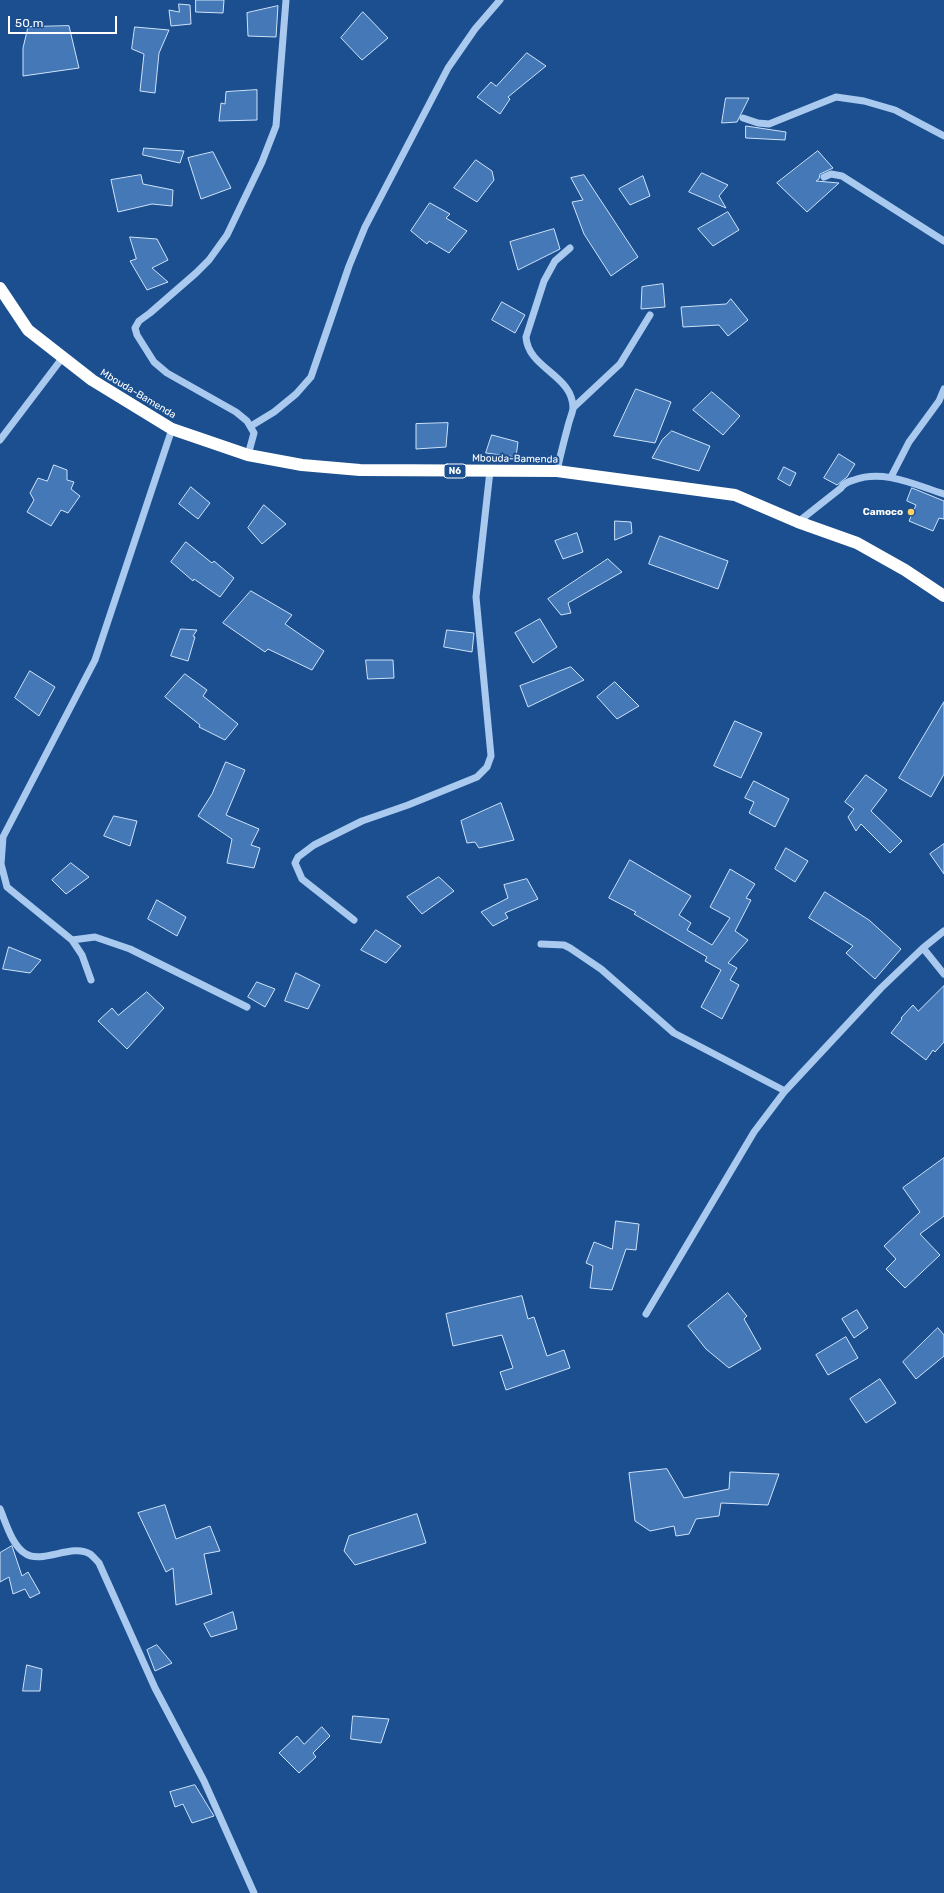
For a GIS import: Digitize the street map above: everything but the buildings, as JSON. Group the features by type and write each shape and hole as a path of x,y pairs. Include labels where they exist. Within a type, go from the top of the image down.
{"highway":[{"name":"Mbouda-Bamenda","path":"0,288 28,330 92,380 172,429 248,455 302,465 360,470 557,471 735,495 798,522 857,544 905,570 944,596"}],"street":[{"path":"248,455 254,433 251,426 236,412 167,373 154,362 137,335 136,328 139,321 150,314 209,260 227,235 262,162 276,126 286,0"},
{"path":"251,426 274,412 296,394 311,377 349,266 365,227 448,68 475,29 500,0"},
{"path":"743,118 758,123 769,124 836,97 864,101 895,110 944,136"},
{"path":"824,177 831,174 842,176 944,241"},
{"path":"557,471 573,408 570,396 563,382 533,357 527,344 526,337 544,281 555,261 570,248"},
{"path":"573,408 620,364 650,315"},
{"path":"0,440 63,357"},
{"path":"892,477 909,442 939,400 944,389"},
{"path":"91,980 82,955 72,940 7,886 1,864 1,836 95,660 172,429"},
{"path":"354,920 302,879 295,863 298,858 314,845 362,821 408,805 477,777 487,767 491,756 476,597 490,471"},
{"path":"798,522 841,488 844,483 859,478 877,476 892,477 944,494"},
{"path":"646,1314 754,1132 785,1091 881,988 923,948 944,931"},
{"path":"72,940 95,937 130,949 247,1007"},
{"path":"541,944 564,945 570,948 601,969 674,1033 785,1091"},
{"path":"923,948 944,974"},
{"path":"0,1509 16,1543 26,1554 36,1557 74,1551 89,1553 99,1563 155,1688 204,1781 254,1893"}],"place":[{"name":"Camoco","path":"911,512"}]}
